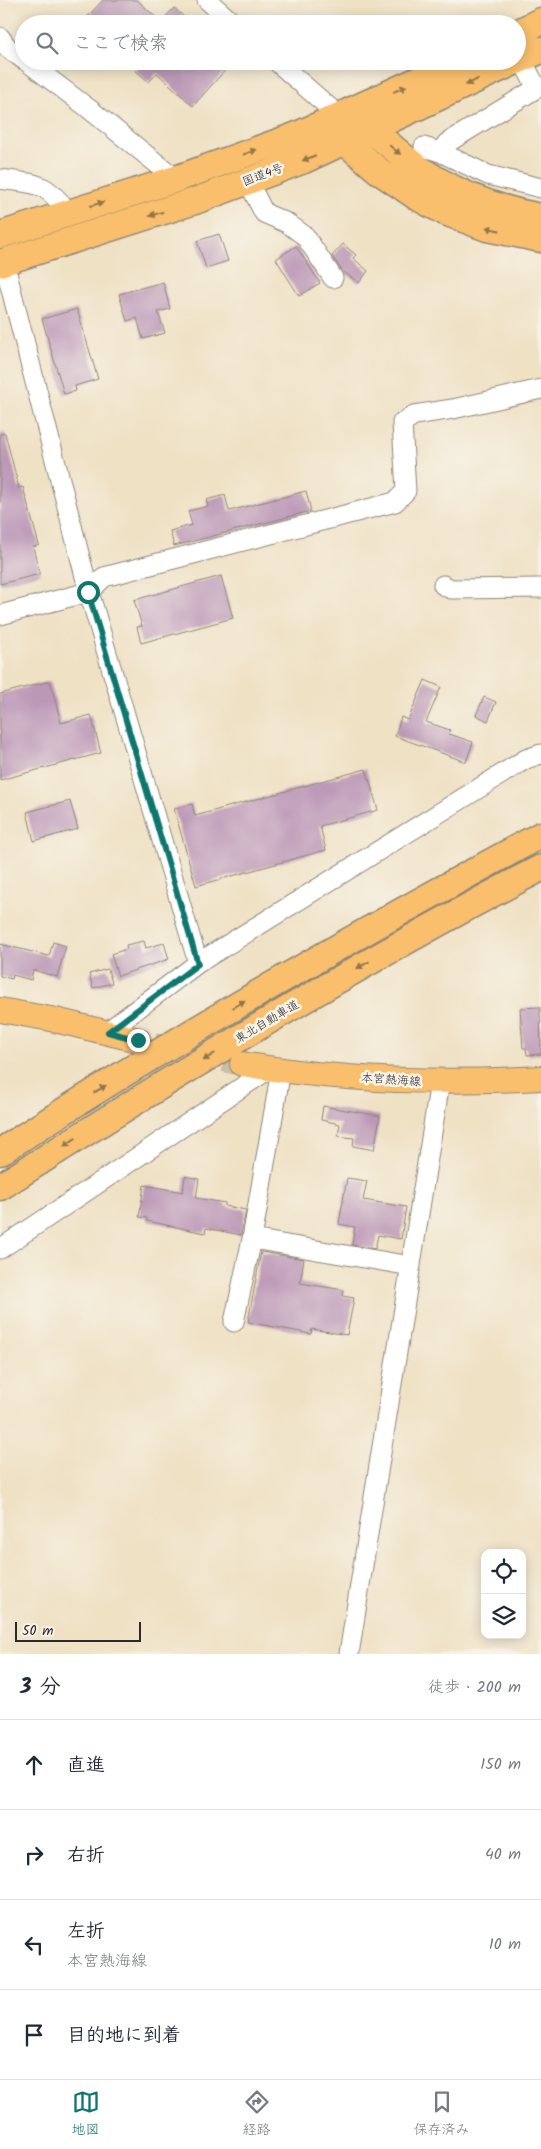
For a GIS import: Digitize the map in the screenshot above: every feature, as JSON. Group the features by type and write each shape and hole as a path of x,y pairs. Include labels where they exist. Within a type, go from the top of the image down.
{"highway":[{"path":"526,28 541,20"},
{"name":"国道4号","path":"0,234 176,179 295,136 440,70"},
{"name":"国道4号","path":"2,263 195,201 248,181 346,142 498,70"},
{"path":"339,116 371,129 401,156 456,190 489,204 541,217"},
{"path":"339,116 346,142 379,171 417,197 445,212 487,228 541,238"},
{"path":"390,917 541,819"},
{"path":"0,1152 216,1018 390,917 541,834"},
{"name":"東北自動車道","path":"0,1188 234,1042 406,942 541,868"},
{"path":"406,942 541,881"}],"main road":[{"path":"0,1010 138,1040"},
{"name":"本宮熱海線","path":"242,1064 385,1081 440,1082 541,1078"}],"street":[{"path":"207,0 224,15"},
{"path":"0,37 8,48 15,53"},
{"path":"526,63 537,88 447,143 432,149 488,175 541,188"},
{"path":"38,70 176,179"},
{"path":"286,70 339,116"},
{"path":"0,179 35,184 52,191 69,213"},
{"path":"248,181 264,213 287,223 305,236 334,278"},
{"path":"2,263 88,592 198,964"},
{"path":"0,615 88,592 104,577 395,502 406,491 402,423 414,415 453,409 541,389"},
{"path":"443,585 452,589 541,588"},
{"path":"108,1032 198,964 518,764 541,754"},
{"path":"234,1322 252,1239 275,1069"},
{"path":"0,1249 275,1069"},
{"path":"350,1654 440,1082"},
{"path":"252,1239 411,1266"}],"building":[{"path":"103,0 137,0 153,15 89,15"},
{"path":"174,8 182,15 168,15"},
{"path":"135,70 225,70 193,106 157,73 149,82"},
{"path":"219,234 228,261 206,268 197,241"},
{"path":"343,244 356,255 353,258 368,271 359,283 342,271 332,256"},
{"path":"296,246 320,283 299,296 276,259"},
{"path":"163,282 170,309 158,312 165,333 143,339 137,318 127,321 119,294"},
{"path":"77,309 98,379 75,386 76,391 64,394 42,319"},
{"path":"5,433 19,488 23,487 39,545 33,547 40,574 0,584 0,434"},
{"path":"306,491 311,511 174,546 170,531 192,525 188,511 208,506 206,500 225,495 229,511"},
{"path":"221,576 233,618 141,643 137,627 142,626 134,600"},
{"path":"425,680 441,687 426,722 450,730 449,734 473,742 466,762 395,736 401,717 408,720"},
{"path":"50,681 61,723 91,715 101,753 0,780 0,694"},
{"path":"484,697 496,702 488,721 476,715"},
{"path":"366,769 378,810 320,826 326,850 196,886 174,809 192,804 195,816"},
{"path":"70,801 78,829 34,841 27,812"},
{"path":"144,941 146,948 164,943 169,959 118,976 111,954 127,949 126,945"},
{"path":"53,942 66,946 57,977 33,970 31,980 13,975 12,979 0,976 0,944 49,956"},
{"path":"108,969 112,983 93,988 89,974"},
{"path":"540,1007 541,1054 527,1055 526,1048 523,1048 520,1008"},
{"path":"323,1106 380,1116 374,1150 353,1146 354,1138 338,1136 340,1124 321,1120"},
{"path":"185,1176 199,1179 196,1198 225,1203 225,1206 246,1210 241,1235 206,1228 205,1233 147,1221 147,1218 139,1217 144,1185 183,1192"},
{"path":"347,1178 367,1181 363,1200 406,1207 401,1239 378,1235 375,1249 352,1245 355,1227 339,1224"},
{"path":"261,1252 304,1259 300,1283 344,1290 343,1296 354,1298 347,1335 312,1329 311,1334 248,1322"}],"tunnel":[{"path":"154,1044 242,1064"}],"route":[{"path":"88,592 198,964 108,1032 138,1040"}]}
